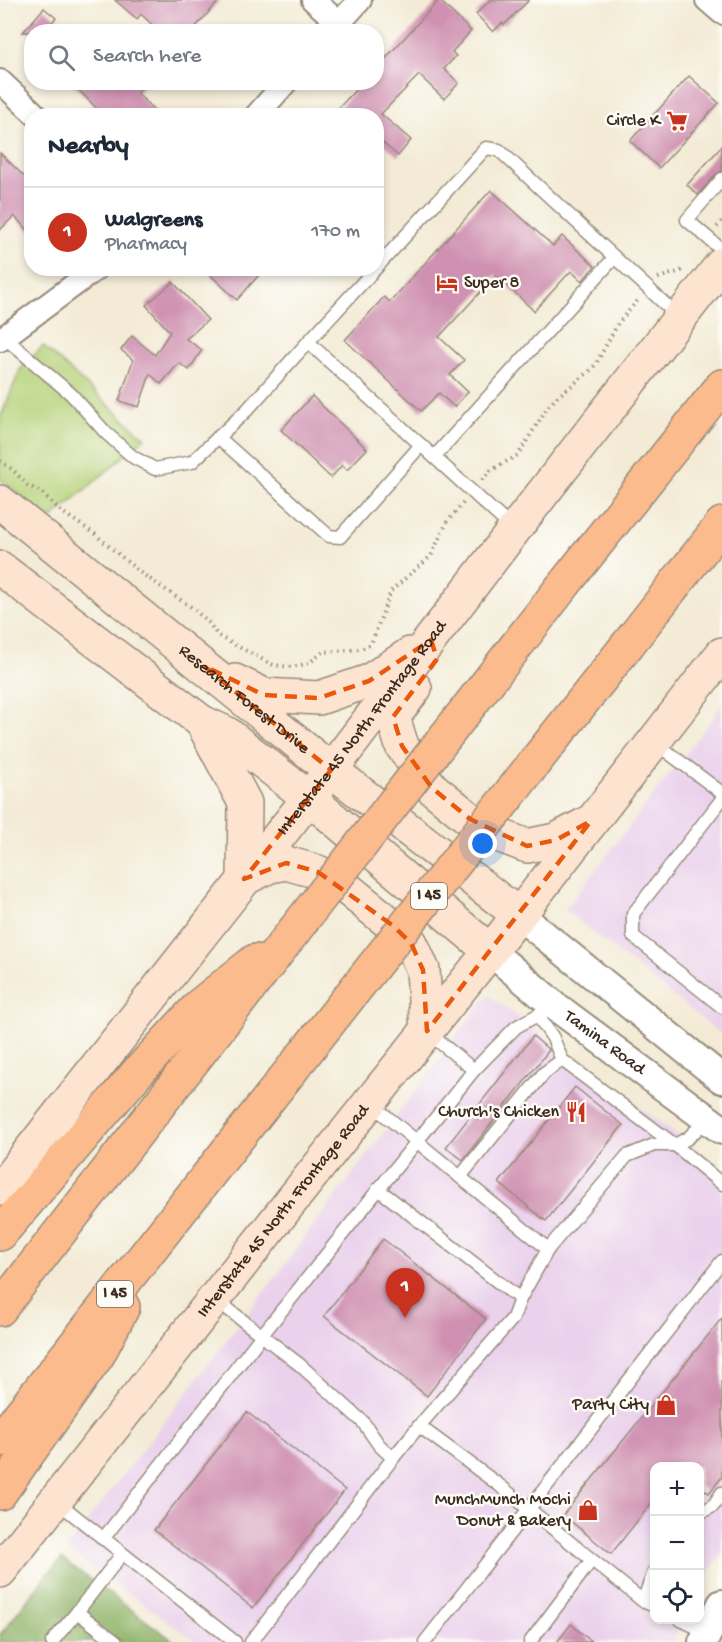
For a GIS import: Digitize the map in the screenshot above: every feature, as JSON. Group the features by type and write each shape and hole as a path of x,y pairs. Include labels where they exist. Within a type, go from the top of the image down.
{"highway":[{"path":"0,1309 562,587 722,386"},
{"name":"I 45","path":"0,1440 722,524"},
{"path":"0,1234 138,1072 201,1004 294,931"},
{"path":"0,1493 98,1355 157,1241"}],"main road":[{"name":"Interstate 45 North Frontage Road","path":"0,1189 331,770 514,530 722,264"},
{"name":"Research Forest Drive","path":"0,502 331,770 519,915"},
{"name":"Research Forest Drive","path":"0,568 202,722 226,733 309,798 490,951"},
{"path":"204,666 264,695 319,698 369,681 431,640 437,659 393,717 402,746 432,788 470,819 498,835 527,846 556,840 591,821"},
{"name":"Interstate 45 North Frontage Road","path":"0,1571 519,915 722,654"},
{"path":"202,722 245,803 244,879 270,866 286,863 318,872 345,887 392,925 411,943 423,970 426,1031"}],"street":[{"path":"313,0 333,24"},
{"path":"338,24 360,0"},
{"path":"0,81 29,108"},
{"path":"263,108 279,90"},
{"path":"2,344 88,276"},
{"path":"519,915 722,1079"},
{"name":"Tamina Road","path":"490,951 546,1011 715,1125"},
{"path":"705,1637 722,1604"}],"lane":[{"path":"384,259 486,148 499,150 680,318"},
{"path":"722,179 687,220 722,250"},
{"path":"434,457 614,258"},
{"path":"2,344 71,394 106,433 133,457 155,469 192,462 247,410 369,276"},
{"path":"308,342 514,530"},
{"path":"218,437 329,536 340,537 421,445"},
{"path":"653,741 722,793"},
{"path":"722,799 633,914 633,936 722,1007"},
{"path":"103,1539 416,1141 474,1070 516,1027 546,1011 562,1060 675,1145 722,1184"},
{"path":"426,1031 474,1070"},
{"path":"460,1177 544,1073 562,1060"},
{"path":"369,1102 548,1249"},
{"path":"251,1642 419,1425 513,1318 520,1299 548,1249 627,1156 654,1145 675,1145 715,1125"},
{"path":"378,1189 520,1299"},
{"path":"425,1642 722,1261"},
{"path":"214,1299 262,1335 363,1422 379,1445 393,1458"},
{"path":"419,1425 591,1561 649,1603"},
{"path":"704,1510 712,1506 722,1493"},
{"path":"55,1500 235,1642"},
{"path":"52,1642 122,1554"},
{"path":"530,1642 591,1561"},
{"path":"77,1612 116,1642"},
{"path":"687,1624 705,1637"}],"highlighted area":[{"path":"431,640 437,659 393,717 402,746 432,788 470,819 527,846 556,840 591,821 427,1031 423,970 411,943 392,925 318,872 286,863 244,879 331,770 204,666 264,695 319,698 369,681"}],"shaded area":[{"path":"722,706 722,1035 565,910"},
{"path":"488,995 722,1168 722,1553 704,1579 704,1462 650,1462 650,1624 680,1624 673,1642 197,1642 66,1549"}],"green space":[{"path":"43,346 145,438 51,519 0,479 0,419 20,370"},
{"path":"62,1559 175,1642 0,1642 0,1635 44,1578"}],"building":[{"path":"115,0 220,0 198,24 152,24 141,14 137,19"},
{"path":"439,0 471,31 452,52 456,56 444,69 459,83 444,99 419,75 384,111 384,108 339,108 355,90 384,90 384,60"},
{"path":"490,0 529,0 504,25 502,23 493,32 476,14"},
{"path":"44,8 56,18 52,22 54,24 30,24"},
{"path":"689,76 719,103 659,168 630,141"},
{"path":"79,90 140,90 137,93 152,108 96,108"},
{"path":"384,117 411,140 398,156 384,144"},
{"path":"722,146 722,171 716,174 698,195 687,185"},
{"path":"0,153 24,176 24,226 14,216 0,230"},
{"path":"491,190 553,246 562,236 595,266 582,281 571,271 534,311 496,275 439,337 464,360 450,375 468,392 454,407 439,393 421,411 345,340 384,297 390,302"},
{"path":"212,276 258,276 237,300"},
{"path":"173,282 208,320 186,339 202,350 189,370 179,363 161,384 150,374 139,407 119,401 133,360 121,350 132,336 155,355 170,332 146,305"},
{"path":"312,396 367,449 347,470 342,465 331,478 281,430"},
{"path":"533,1036 549,1050 463,1160 446,1147"},
{"path":"575,1087 623,1125 546,1221 499,1183"},
{"path":"383,1239 486,1319 427,1396 324,1316"},
{"path":"722,1318 722,1477 709,1493 704,1490 704,1462 650,1462 650,1505 611,1554 563,1515"},
{"path":"247,1412 345,1490 253,1608 154,1530"},
{"path":"571,1624 592,1642 557,1642"}],"place":[{"name":"Circle K","path":"677,121"},
{"name":"Super 8","path":"447,283"},
{"name":"Church's Chicken","path":"576,1112"},
{"name":"Walgreens","path":"405,1318"},
{"name":"Party City","path":"666,1405"},
{"name":"MunchMunch Mochi Donut & Bakery","path":"588,1510"}]}
